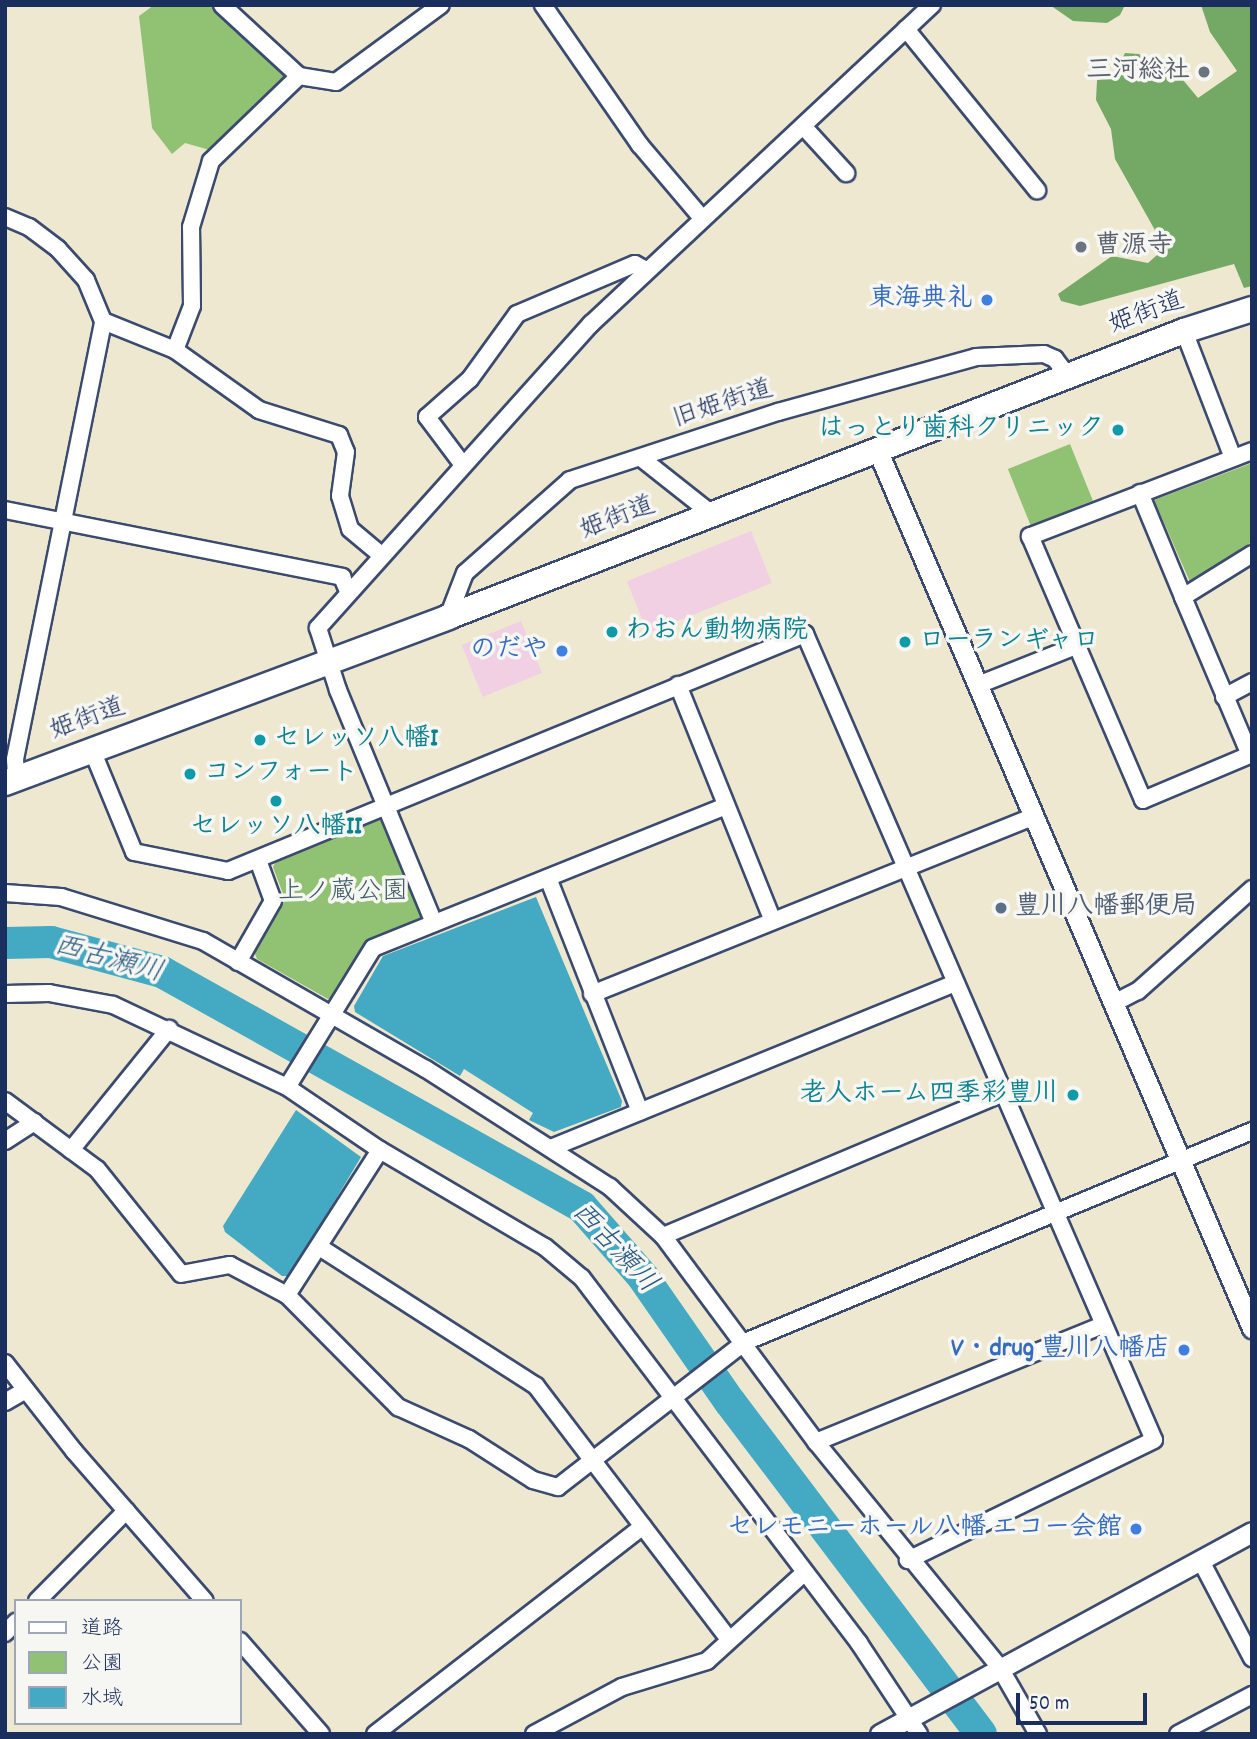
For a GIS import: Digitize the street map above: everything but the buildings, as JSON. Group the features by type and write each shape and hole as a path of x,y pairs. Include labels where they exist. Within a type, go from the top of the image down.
{"main road":[{"name":"姫街道","path":"11,780 448,617 1184,331 1252,309"}],"street":[{"path":"222,5 299,76 336,82 441,5"},
{"path":"543,5 640,145 702,218"},
{"path":"434,923 329,662 318,628 380,555 646,270 906,29 925,7"},
{"path":"906,29 1037,190"},
{"path":"176,350 192,306 191,227 212,161 299,76"},
{"path":"803,126 846,173"},
{"path":"5,217 29,227 58,249 86,281 103,321 60,522 11,780"},
{"path":"463,466 427,417 470,379 517,314 635,264 646,270"},
{"path":"103,321 176,350 259,411 338,435 346,452 340,496 350,529 380,555"},
{"path":"1184,331 1233,458"},
{"name":"旧姫街道","path":"448,617 465,573 570,480 778,412 976,357 1044,354 1055,359 1068,376"},
{"path":"877,449 1252,1328"},
{"path":"1140,493 1224,697 1251,754 1143,800 1030,536 1140,493 1252,451"},
{"path":"641,458 712,514"},
{"path":"5,510 342,577 348,591"},
{"path":"1183,597 1252,555"},
{"path":"92,750 134,852 228,871 804,634 1006,1092 1154,1440 908,1560"},
{"path":"978,685 1076,646"},
{"path":"1224,697 1252,682"},
{"path":"678,685 773,921"},
{"path":"289,1082 373,948 726,806"},
{"path":"592,993 1034,816"},
{"path":"238,962 273,901 258,860"},
{"path":"548,878 640,1111"},
{"path":"1114,1003 1139,991 1252,889"},
{"path":"5,893 61,897 133,916 203,941 331,1014 610,1187 663,1236 745,1342 816,1442 908,1560 1000,1668 1038,1734"},
{"path":"551,1148 956,983"},
{"path":"5,994 48,993 113,1005 289,1082 380,1150 545,1247 582,1278 611,1313 803,1574 859,1643 912,1727"},
{"path":"71,1150 169,1029"},
{"path":"663,1236 1006,1092"},
{"path":"5,1101 71,1150 116,1190 181,1274 230,1265 287,1295 398,1407 469,1439 533,1480 558,1487 745,1342 1252,1131"},
{"path":"5,1141 34,1122"},
{"path":"287,1295 321,1248 380,1150"},
{"path":"321,1248 536,1386 729,1639"},
{"path":"816,1442 1103,1325"},
{"path":"5,1363 126,1511 203,1599"},
{"path":"5,1402 26,1390"},
{"path":"39,1599 126,1511"},
{"path":"375,1734 643,1526"},
{"path":"880,1734 912,1727 1000,1668 1252,1532"},
{"path":"1201,1561 1252,1658"},
{"path":"534,1734 622,1687 707,1661 803,1574"},
{"path":"242,1643 321,1734"},
{"path":"1178,1734 1252,1695"}],"shaded area":[{"path":"751,531 772,583 648,633 627,581"},
{"path":"521,621 542,673 483,697 462,645"}],"green space":[{"path":"154,5 214,5 290,76 213,151 185,143 172,154 152,128 139,16"},
{"path":"1050,5 1125,5 1120,15 1107,23 1073,21"},
{"path":"1201,5 1252,6 1252,286 1244,288 1234,264 1080,306 1061,301 1058,294 1112,256 1148,263 1165,248 1115,159 1111,129 1096,100 1097,80 1113,76 1125,53 1139,54 1155,66 1169,63 1198,98 1237,71 1210,32"},
{"path":"1070,444 1093,501 1031,526 1008,469"},
{"path":"1252,463 1252,542 1190,582 1154,500"},
{"name":"上ノ蔵公園","path":"380,818 387,822 424,915 421,921 370,941 335,997 328,999 257,959 254,951 285,899 273,867 276,861"}],"water":[{"path":"536,897 622,1101 621,1107 554,1132 529,1120 533,1113 464,1069 460,1076 355,1012 354,1006 383,956"},
{"path":"296,1110 361,1157 290,1276 282,1276 225,1232 223,1226"}],"waterway":[{"name":"西古瀬川","path":"5,943 51,942 162,972 582,1207 643,1277 730,1402 981,1734"}],"place":[{"name":"三河総社","path":"1204,72"},
{"name":"曹源寺","path":"1081,247"},
{"name":"東海典礼","path":"987,300"},
{"name":"はっとり歯科クリニック","path":"1118,430"},
{"name":"わおん動物病院","path":"612,632"},
{"name":"ローランギャロ","path":"905,642"},
{"name":"のだや","path":"562,651"},
{"name":"セレッソ八幡I","path":"260,740"},
{"name":"コンフォート","path":"190,774"},
{"name":"セレッソ八幡II","path":"276,801"},
{"name":"豊川八幡郵便局","path":"1001,908"},
{"name":"老人ホーム四季彩豊川","path":"1073,1095"},
{"name":"V・drug 豊川八幡店","path":"1184,1350"},
{"name":"セレモニーホール八幡 エコー会館","path":"1136,1529"}]}
